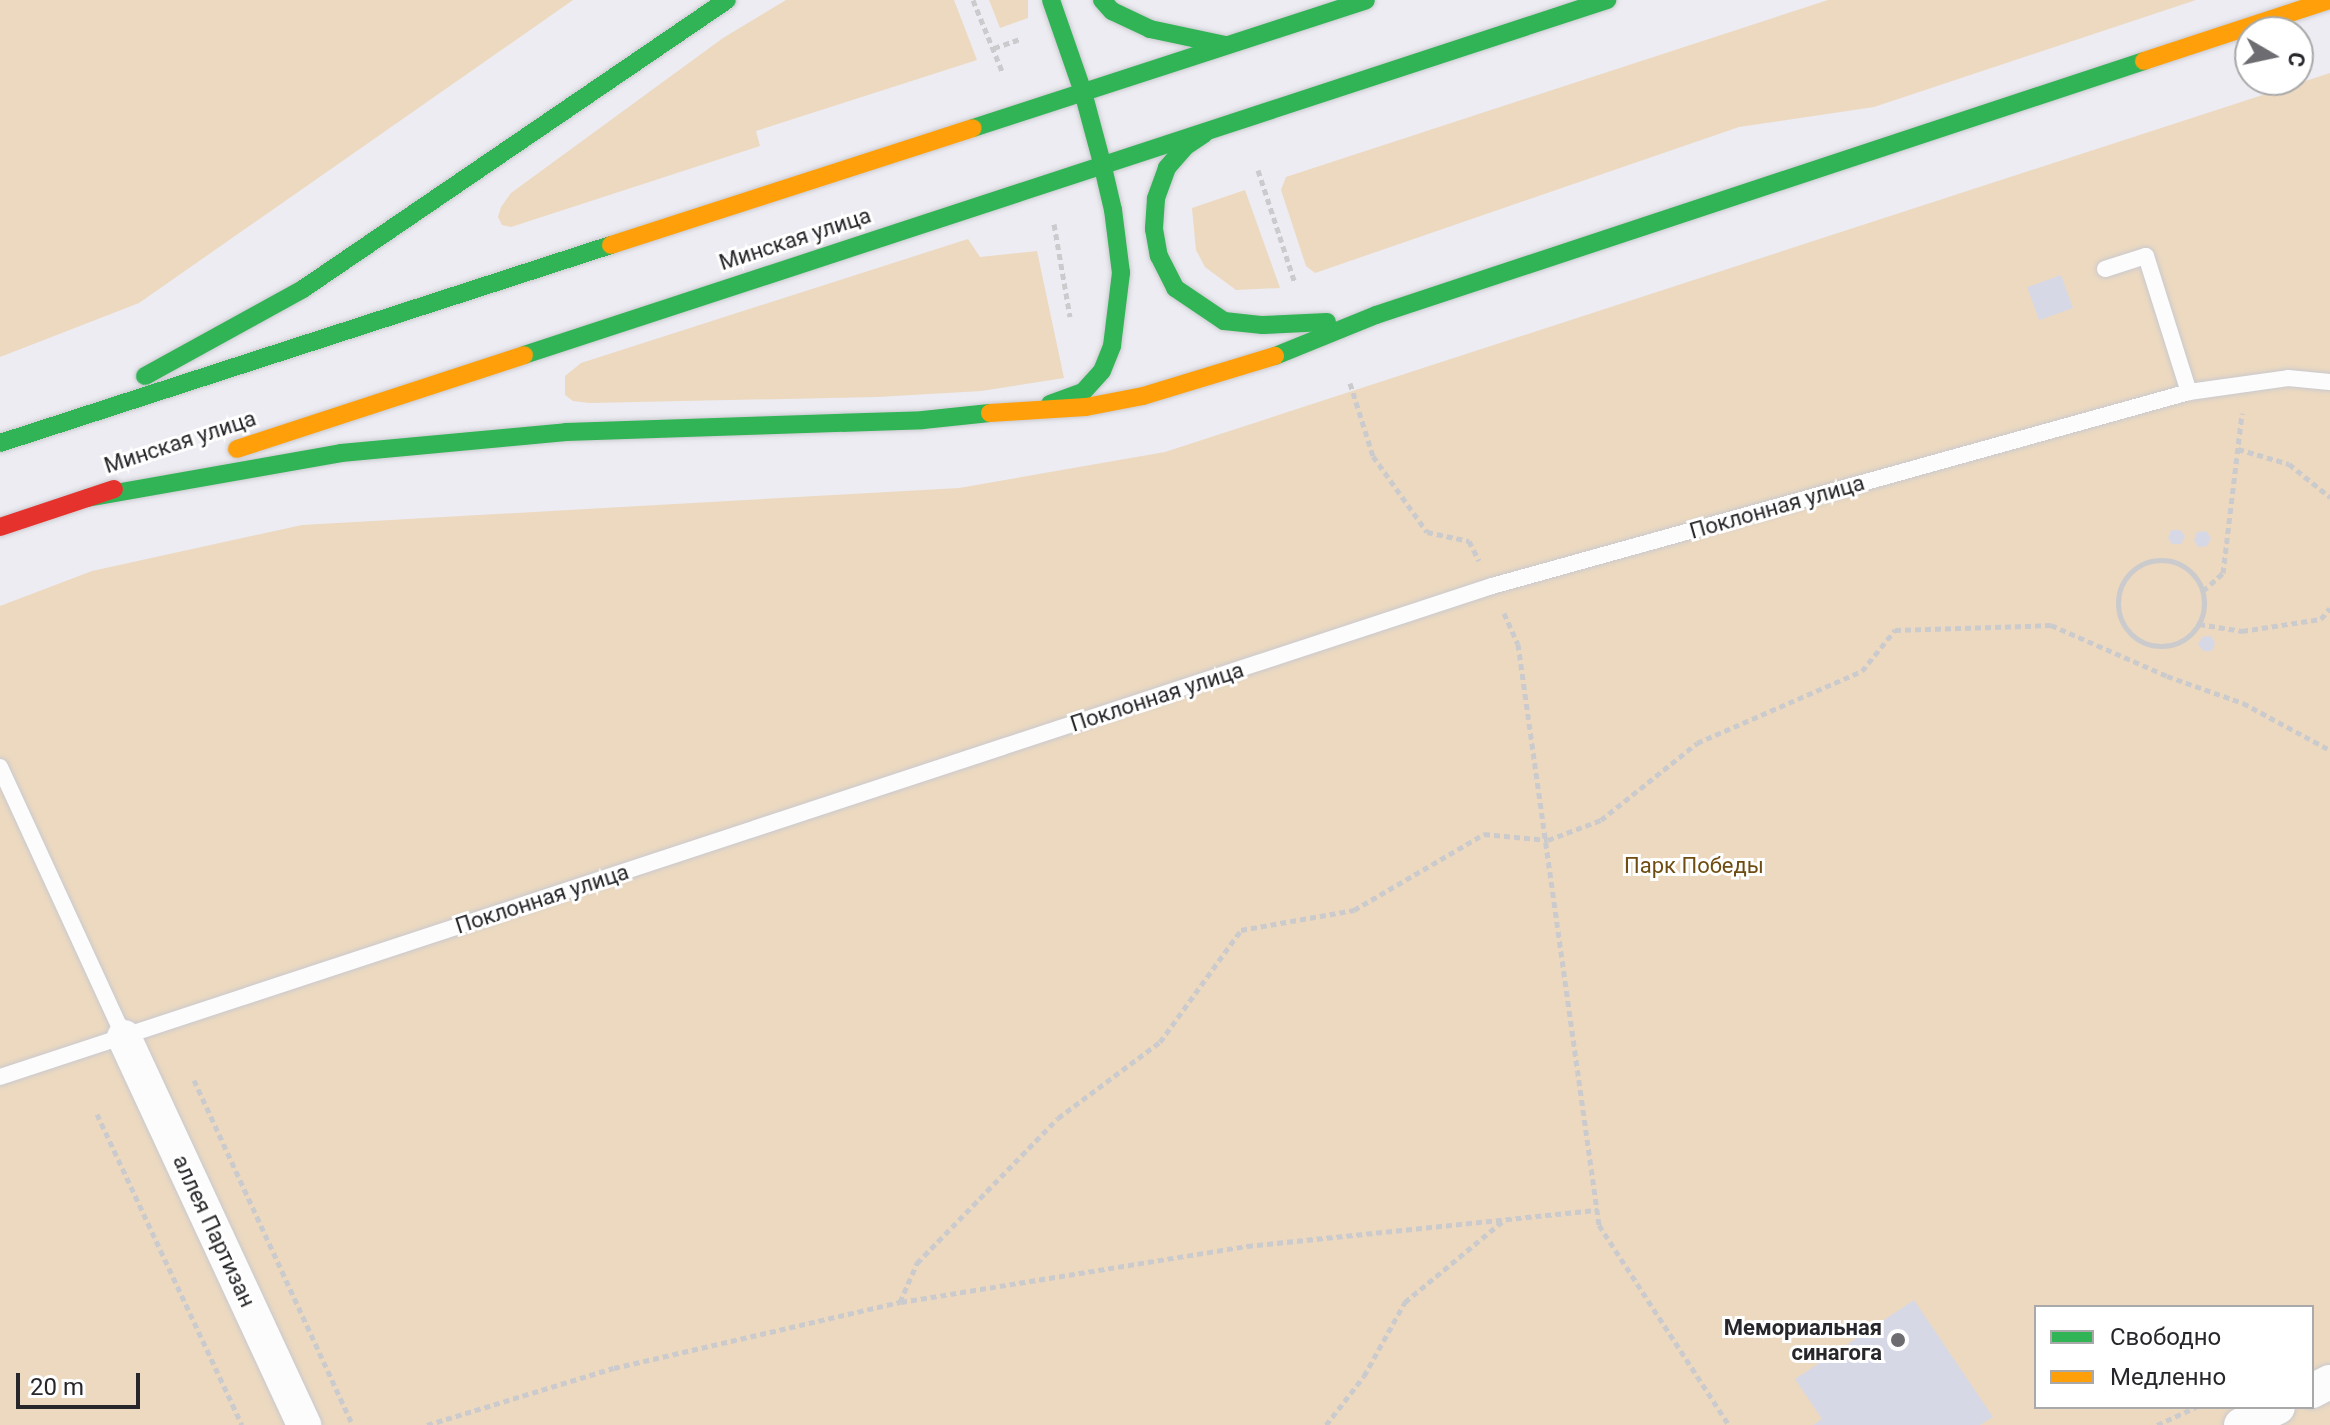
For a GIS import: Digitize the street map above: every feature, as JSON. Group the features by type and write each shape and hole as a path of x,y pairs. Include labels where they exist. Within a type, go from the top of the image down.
{"main road":[{"path":"54,426 303,289 727,0"},
{"path":"1040,408 1090,386 1102,371 1112,346 1121,273 1113,210 1102,163 1083,92 1051,0"},
{"path":"1102,0 1112,11 1150,29 1227,45"},
{"path":"0,443 1366,0"},
{"name":"Минская улица","path":"0,527 1102,163 1607,0"},
{"path":"87,498 341,453 566,432 923,420 1040,408 1086,407 1143,396 1294,350 1376,315 2330,0"},
{"path":"1215,127 1185,147 1167,168 1156,199 1154,229 1159,256 1175,288 1200,308 1224,321 1309,325 1376,315"}],"street":[{"name":"аллея Партизан","path":"124,1037 304,1425"},
{"path":"2241,1425 2274,1409"}],"lane":[{"path":"2105,269 2146,256 2189,392"},
{"name":"Поклонная улица","path":"0,1077 1492,586 2189,392 2288,378 2330,382"},
{"path":"0,767 124,1037"}],"path":[{"path":"973,0 1002,71"},
{"path":"994,48 1029,36"},
{"path":"1258,170 1298,290"},
{"path":"1051,212 1072,328"},
{"path":"1350,383 1373,456 1427,532 1469,541"},
{"path":"2203,591 2223,573 2245,384"},
{"path":"2238,449 2289,464 2330,497"},
{"path":"2167,560 2182,565 2195,576 2203,591 2204,608 2199,624 2188,637 2173,644 2156,645 2140,640 2127,629 2120,614 2118,597 2123,581 2135,568 2150,561 2167,560"},
{"path":"2199,624 2242,631 2321,619 2330,608"},
{"path":"900,1302 917,1263 1058,1118 1160,1042 1241,930 1354,910 1484,834 1548,840 1601,820 1697,743 1862,671 1895,630 2051,625 2167,676 2243,703 2330,750"},
{"path":"1518,644 1548,840 1599,1225 1729,1425"},
{"path":"194,1080 353,1425"},
{"path":"97,1114 242,1425"},
{"path":"427,1425 614,1368 900,1302 1247,1246 1598,1210"},
{"path":"1326,1425 1364,1376 1405,1302 1504,1220"},
{"path":"2157,1425 2192,1409"}],"green space":[{"path":"0,0 573,0 139,303 0,357"},
{"path":"786,0 954,0 977,60 756,131 760,146 511,227 502,225 498,217 511,193 723,38"},
{"path":"989,0 1028,0 1028,18 1000,28"},
{"path":"1828,0 2196,0 1874,107 1739,127 1315,273 1306,266 1281,190 1286,177"},
{"name":"Парк Победы","path":"2330,73 2330,1425 0,1425 0,606 92,571 302,525 959,488 1165,452 2259,96 2314,96 2314,78"},
{"path":"1245,190 1280,288 1236,290 1205,267 1196,250 1192,208"},
{"path":"968,239 980,257 1037,251 1064,378 981,391 877,397 589,403 573,401 565,395 565,376 581,363"}],"building":[{"path":"2061,275 2073,308 2039,320 2027,287"},
{"path":"2171,530 2180,530 2185,536 2181,544 2172,544 2168,538"},
{"path":"2206,531 2211,538 2207,546 2198,547 2194,540 2197,532"},
{"path":"2211,636 2215,643 2212,651 2203,651 2198,644 2202,637"},
{"name":"Мемориальная синагога","path":"1914,1300 1993,1417 1980,1425 1813,1425 1822,1419 1795,1379"}],"traffic: fast":[{"path":"145,376 303,289 727,0"},
{"path":"1050,404 1083,392 1102,371 1112,346 1121,273 1113,210 1102,163 1083,92 1051,0"},
{"path":"1102,0 1112,11 1150,29 1225,45"},
{"path":"973,128 1366,0"},
{"path":"524,355 1607,0"},
{"path":"1275,356 1376,315 2144,61"},
{"path":"1204,134 1185,147 1167,168 1156,199 1154,229 1159,256 1175,288 1224,321 1263,325 1327,322"},
{"path":"0,443 611,245"},
{"path":"87,498 341,453 566,432 923,420 990,413"}],"traffic: slow":[{"path":"2144,61 2330,0"},
{"path":"611,245 973,128"},
{"path":"237,449 524,355"},
{"path":"990,413 1086,407 1143,396 1275,356"}],"traffic: jam":[{"path":"0,527 114,489"}],"place":[{"name":"Мемориальная синагога","path":"1898,1340"}]}
